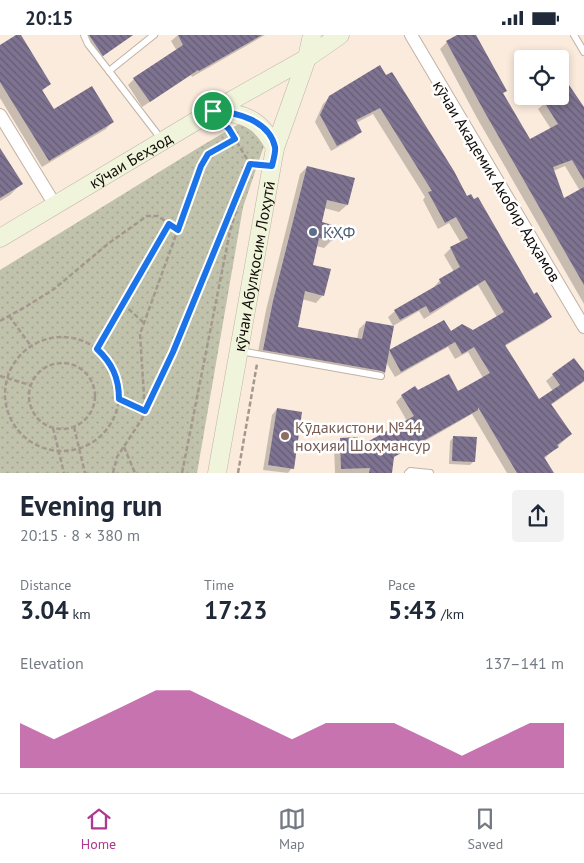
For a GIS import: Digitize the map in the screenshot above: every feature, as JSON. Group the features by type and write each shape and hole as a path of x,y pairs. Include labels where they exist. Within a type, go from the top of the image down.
{"street":[{"name":"кӯчаи Абулқосим Лоҳутӣ","path":"217,473 275,148 307,57 312,35"},
{"name":"кӯчаи Беҳзод","path":"0,238 212,111 307,57 340,35"},
{"name":"кӯчаи Академик Акобир Адҳамов","path":"411,35 584,327"},
{"path":"212,111 239,114 249,118 269,134 275,148"},
{"path":"0,115 54,205"}],"lane":[{"path":"84,35 88,44 162,141"},
{"path":"109,71 154,35"},
{"path":"574,35 584,52"},
{"path":"239,351 380,376"},
{"path":"408,473 410,471 430,473"}],"path":[{"path":"182,473 230,231 250,164 229,129 212,111"},
{"path":"145,411 140,334 201,166 208,154 235,139"},
{"path":"250,164 272,166"},
{"path":"113,473 117,457 142,419 173,352 250,164"},
{"path":"0,321 54,289 108,243 147,216 158,216 178,230"},
{"path":"97,349 169,224"},
{"path":"123,304 144,323"},
{"path":"9,316 31,346"},
{"path":"64,337 76,339 97,349 112,366 118,382 119,399 113,420 107,430 90,444 80,449 58,451 32,443 13,424 6,403 7,379 15,361 31,346 47,339 64,337"},
{"path":"238,473 259,354"},
{"path":"53,364 71,364 79,368 91,380 94,389 94,406 85,420 74,427 53,428 39,419 34,413 29,397 30,385 38,373 53,364"},
{"path":"0,377 30,385"},
{"path":"119,399 145,411"},
{"path":"74,427 85,473"},
{"path":"53,428 64,473"},
{"path":"124,447 136,473"}],"green space":[{"path":"242,122 263,134 264,146 243,207 197,473 0,473 0,270"}],"building":[{"path":"16,35 21,35 51,84 42,90 54,109 92,86 114,122 49,161 0,82 0,45"},
{"path":"89,35 133,35 103,56"},
{"path":"178,35 262,35 198,70 150,102 133,78 183,45"},
{"path":"457,35 476,35 507,91 503,93 530,139 558,124 546,105 569,105 569,85 584,107 584,180 572,160 553,167 564,198 584,187 584,285 484,111 446,41"},
{"path":"380,65 386,75 392,72 454,171 467,196 471,194 474,199 478,197 534,294 537,292 552,317 505,345 539,399 560,385 552,374 574,358 584,371 584,381 551,404 572,434 557,445 559,447 544,457 554,473 517,473 478,407 478,410 394,457 392,473 369,473 370,468 341,469 340,438 358,437 358,447 414,416 401,395 415,386 418,390 449,374 458,391 490,373 474,347 462,354 455,342 401,372 389,350 444,320 451,331 462,324 473,330 504,312 485,280 430,313 426,306 400,320 394,310 441,283 439,279 460,267 450,247 468,238 456,217 445,223 428,192 432,191 380,108 356,120 362,132 337,146 320,115 329,96"},
{"path":"0,148 23,184 0,198"},
{"path":"307,166 355,178 348,205 327,200 322,222 336,226 333,241 319,238 313,265 331,269 324,296 305,291 298,327 362,339 366,321 394,326 385,373 263,350 273,301"},
{"path":"277,408 302,412 294,469 268,465"},
{"path":"453,436 477,437 475,462 452,461"}],"place":[{"name":"КҲФ","path":"313,232"},
{"name":"Кӯдакистони №44 ноҳияи Шоҳмансур","path":"285,436"}],"route":[{"path":"213,111 239,114 249,118 269,134 275,148 272,166 250,164 173,352 145,411 119,399 119,388 112,366 97,349 169,224 178,230 201,166 208,154 235,139 229,129 211,112 213,111"}]}
